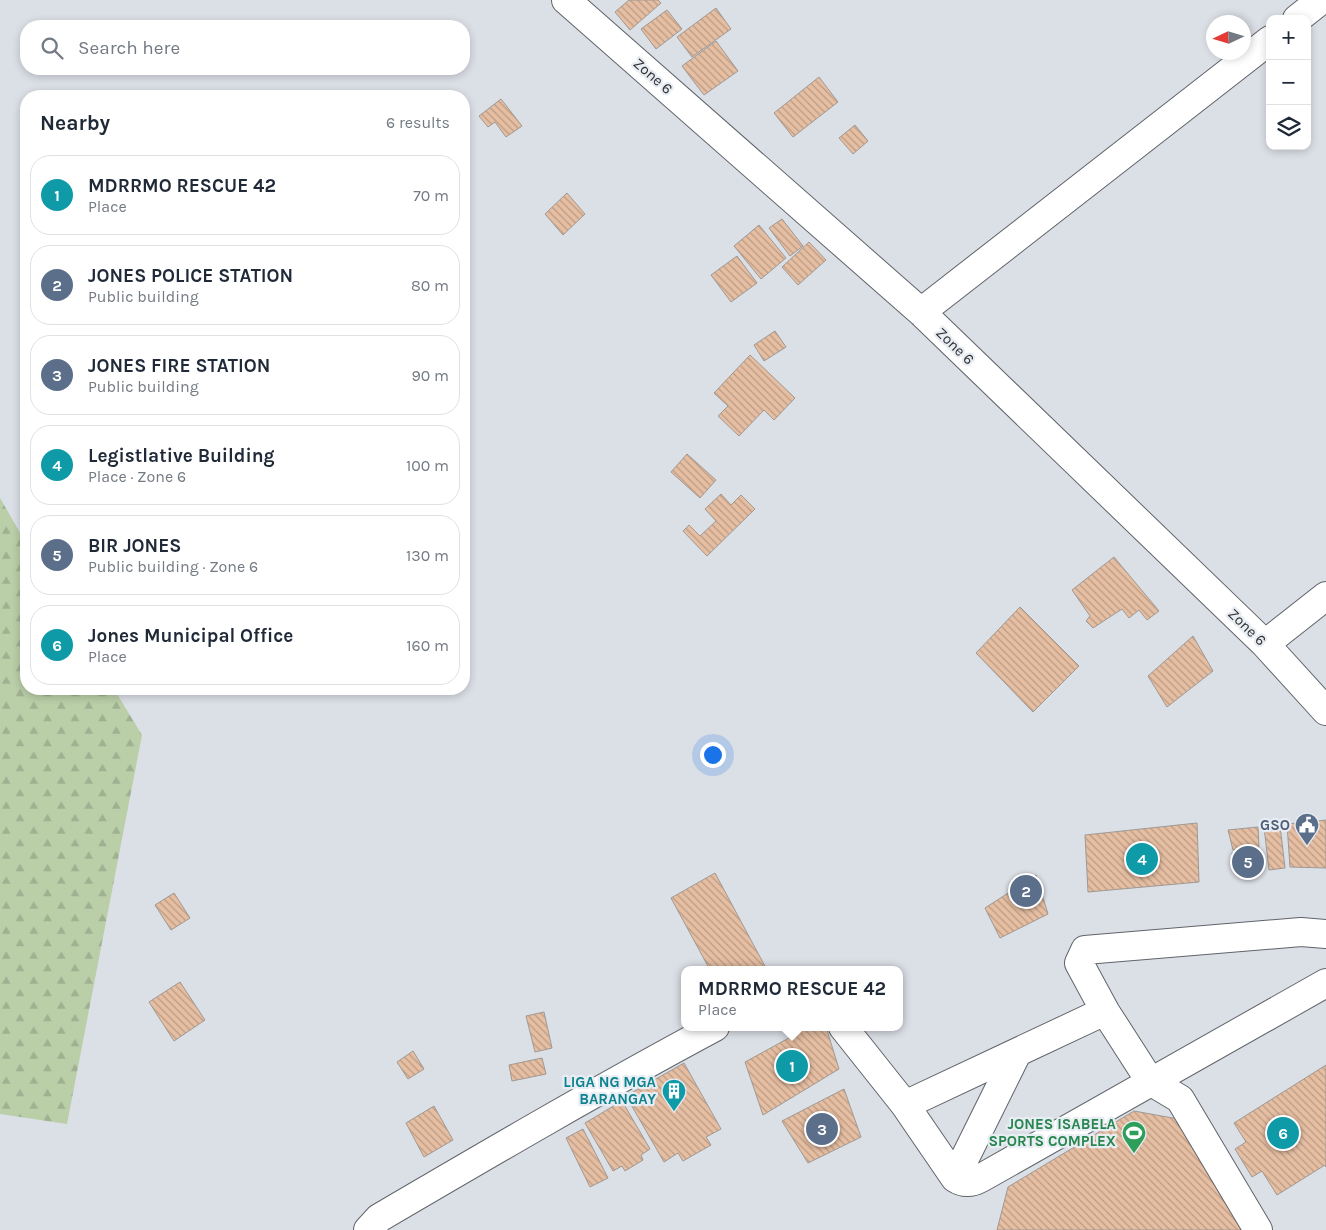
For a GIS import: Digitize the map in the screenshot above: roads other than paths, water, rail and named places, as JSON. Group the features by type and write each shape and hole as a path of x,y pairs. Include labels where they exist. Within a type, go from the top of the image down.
{"street":[{"name":"Zone 6","path":"566,0 921,312 1265,644 1326,711"},
{"path":"1302,15 1321,0"},
{"path":"921,312 1266,43"},
{"path":"1265,644 1326,596"},
{"path":"1258,1230 1180,1099 1150,1081 1105,1011 1079,963 1085,950 1169,945 1301,932 1326,934"},
{"path":"846,1031 905,1105 955,1178 961,1182 976,1181 1326,983"},
{"path":"905,1105 1105,1011"},
{"path":"368,1230 379,1218 640,1067 708,1031"},
{"path":"955,1178 1017,1053"}],"place":[{"name":"GSO","path":"1307,846"},
{"name":"Legistlative Building","path":"1142,859"},
{"name":"BIR JONES","path":"1248,862"},
{"name":"JONES POLICE STATION","path":"1026,891"},
{"name":"MDRRMO RESCUE 42","path":"792,1066"},
{"name":"LIGA NG MGA BARANGAY","path":"674,1112"},
{"name":"JONES FIRE STATION","path":"822,1129"},
{"name":"Jones Municipal Office","path":"1283,1133"},
{"name":"JONES ISABELA SPORTS COMPLEX","path":"1134,1154"}]}
